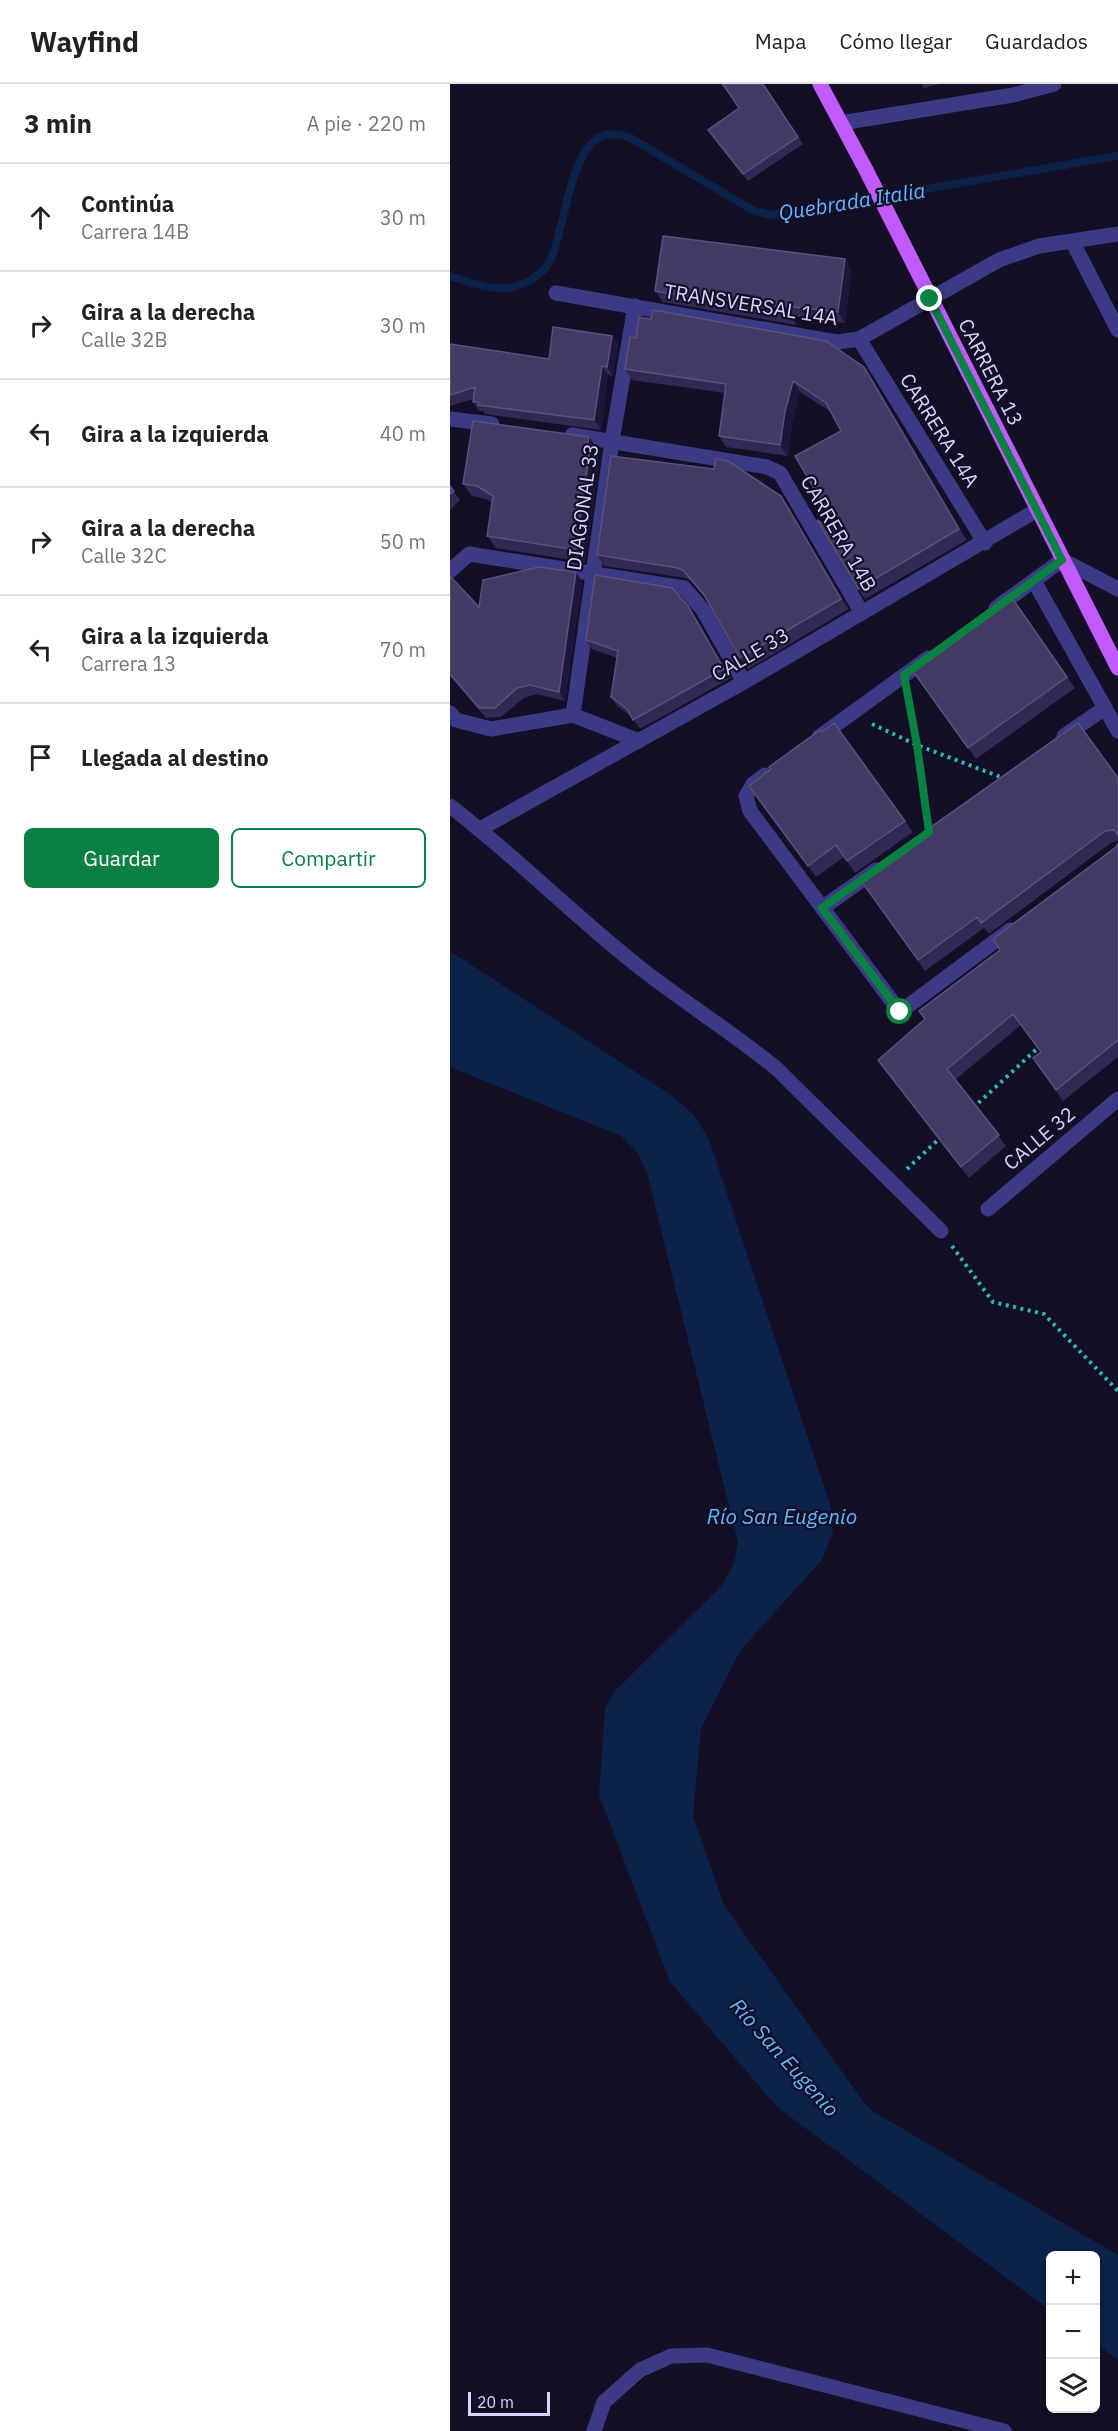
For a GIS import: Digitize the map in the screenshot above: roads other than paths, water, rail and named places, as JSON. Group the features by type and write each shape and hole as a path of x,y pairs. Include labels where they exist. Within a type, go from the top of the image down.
{"main road":[{"name":"CARRERA 13","path":"819,84 867,171 1118,668"}],"street":[{"path":"841,123 1013,95 1054,84"},
{"path":"859,339 999,260 1039,246 1118,234"},
{"path":"1072,241 1118,330"},
{"name":"TRANSVERSAL 14A","path":"556,293 837,342 859,339"},
{"name":"DIAGONAL 33","path":"573,715 612,441 635,306"},
{"name":"CARRERA 14A","path":"859,339 985,543"},
{"path":"450,418 508,427"},
{"path":"554,433 612,441"},
{"name":"CARRERA 14B","path":"612,441 767,467 780,473 862,613"},
{"name":"CALLE 33","path":"480,829 744,682 985,543 1037,510"},
{"path":"450,571 469,554 684,588 703,610 744,682"},
{"path":"987,615 1062,560 1118,589"},
{"path":"1034,581 1118,731"},
{"path":"807,746 941,648"},
{"path":"1050,746 1105,708"},
{"path":"450,713 456,720 491,729 573,715 639,741"},
{"path":"780,765 753,784 746,796 750,811 900,1012 1023,920"},
{"path":"450,806 480,829 632,962 750,1046 777,1069 941,1231"},
{"path":"822,908 890,860"},
{"name":"CALLE 32","path":"988,1209 1118,1099"},
{"path":"594,2431 604,2402 640,2370 671,2356 707,2355 1004,2431"}],"water":[{"name":"Río San Eugenio","path":"450,951 671,1095 694,1115 709,1139 830,1504 833,1532 821,1561 740,1651 701,1729 693,1816 724,1905 865,2104 874,2112 1118,2255 1118,2360 1100,2347 1100,2251 1046,2251 1046,2307 777,2107 670,1982 599,1795 605,1709 613,1693 722,1585 734,1563 738,1543 647,1173 637,1152 621,1136 450,1067"}],"waterway":[{"name":"Quebrada Italia","path":"450,276 481,286 505,288 524,284 539,274 547,266 555,248 570,188 586,150 597,139 611,134 629,137 754,211 772,215 1118,156"}]}
